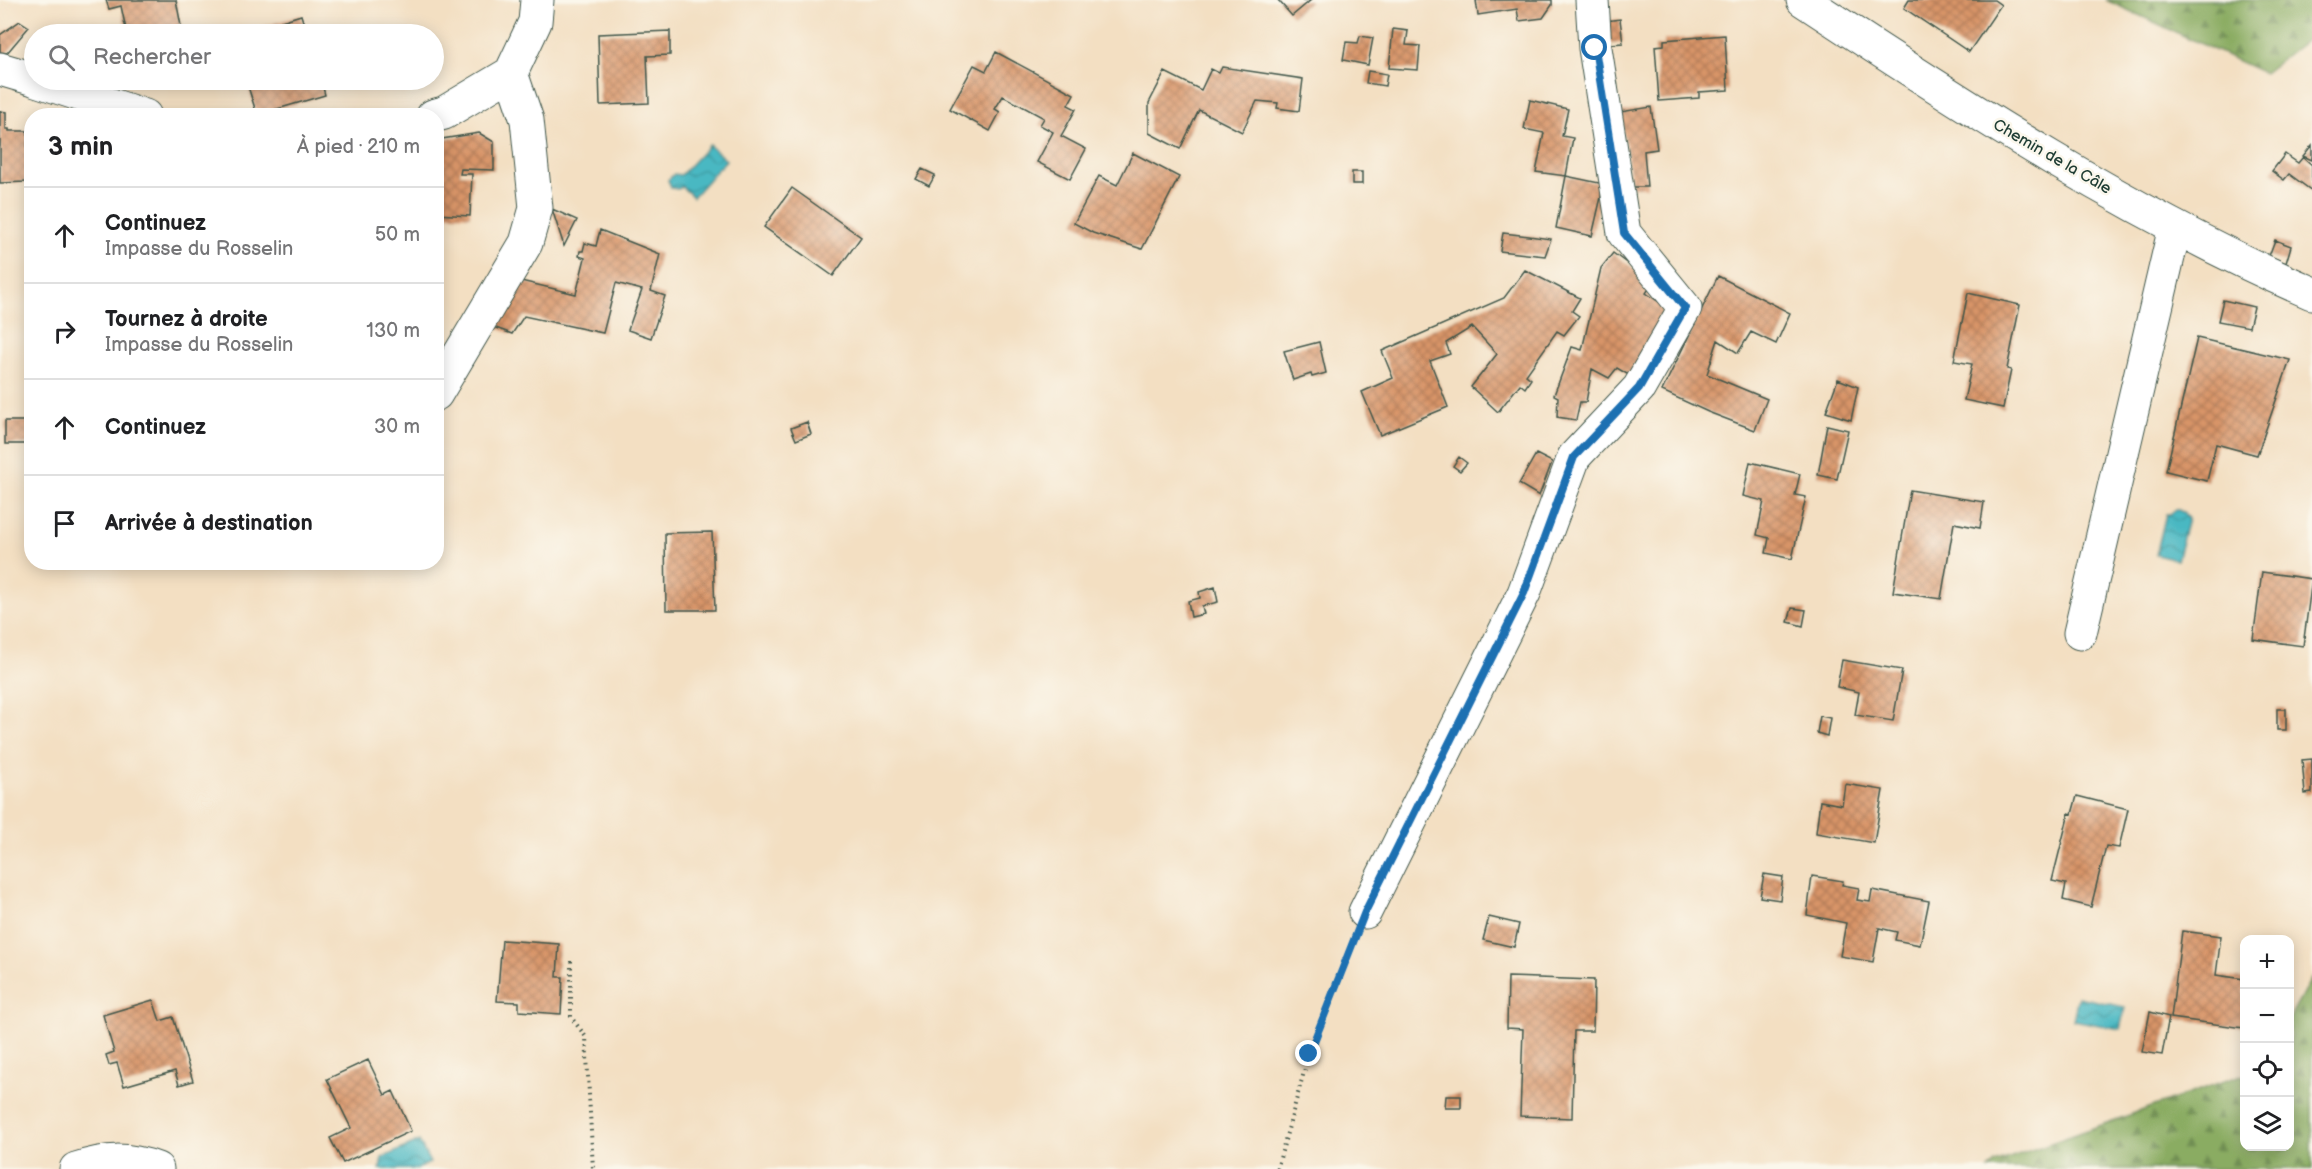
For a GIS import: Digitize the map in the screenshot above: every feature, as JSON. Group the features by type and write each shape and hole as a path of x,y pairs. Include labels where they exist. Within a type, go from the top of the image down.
{"street":[{"path":"444,113 511,73 535,22 537,0"},
{"path":"1365,912 1524,593 1574,457 1639,388 1685,308 1624,233 1595,48 1592,0"},
{"name":"Chemin de la Câle","path":"1803,0 1946,94 2048,157 2175,227 2312,293"},
{"path":"0,69 24,76"},
{"path":"444,381 526,243 536,208 527,120 511,73"},
{"path":"68,90 121,108"},
{"path":"2080,633 2175,227"},
{"path":"75,1169 102,1161 122,1161 157,1169"}],"path":[{"path":"1277,1169 1309,1054 1365,912"},
{"path":"571,961 571,1017 586,1036 593,1169"}],"green space":[{"path":"2106,0 2312,0 2312,36 2264,73"},
{"path":"2312,977 2312,1169 1989,1169 1995,1163 2240,1075 2240,1151 2294,1151 2294,1011"}],"water":[{"path":"709,145 726,160 693,197 682,187 671,188 668,180 674,174 681,175"},
{"path":"2176,509 2183,512 2188,519 2177,560 2156,555 2166,514"},
{"path":"2078,997 2125,1007 2120,1029 2073,1020"},
{"path":"419,1141 430,1163 417,1169 380,1169 382,1158"}],"building":[{"path":"106,0 176,0 181,24 125,24 121,6 109,9"},
{"path":"1278,0 1311,0 1292,16"},
{"path":"1476,0 1552,0 1552,5 1543,18 1519,21 1517,9 1478,15"},
{"path":"1909,0 1994,0 2001,5 1969,52 1904,8"},
{"path":"301,15 304,24 272,24"},
{"path":"1620,19 1623,43 1610,44 1606,21"},
{"path":"20,21 24,24 24,33 7,53 0,52 0,35"},
{"path":"1393,29 1408,31 1406,45 1420,46 1418,70 1389,68"},
{"path":"670,31 670,55 647,56 649,103 600,105 598,34"},
{"path":"1725,35 1728,90 1699,92 1699,98 1659,101 1655,46 1664,45 1664,40"},
{"path":"1360,36 1373,38 1368,65 1343,60 1346,42 1358,43"},
{"path":"996,52 1074,94 1068,105 1076,109 1061,136 1086,149 1070,179 1037,162 1053,132 1040,125 1044,118 1003,96 995,109 1000,112 990,131 950,109 974,65 986,71"},
{"path":"1222,67 1303,79 1299,111 1277,108 1278,103 1257,101 1242,132 1199,110 1180,149 1149,133 1149,103 1165,72 1201,90 1211,69 1219,73"},
{"path":"1368,71 1387,74 1385,86 1366,83"},
{"path":"249,90 324,90 325,95 281,108 255,108"},
{"path":"1530,100 1568,109 1562,136 1573,138 1566,176 1536,172 1544,133 1524,129"},
{"path":"1651,107 1657,149 1644,151 1647,187 1632,187 1620,112"},
{"path":"0,111 6,112 6,129 24,131 24,182 0,183"},
{"path":"479,133 494,142 494,170 461,169 460,174 472,174 470,216 444,214 444,139"},
{"path":"2312,145 2312,160 2303,156"},
{"path":"1133,153 1179,177 1142,249 1093,233 1074,223 1099,176 1117,185"},
{"path":"2285,154 2298,163 2303,157 2312,165 2312,191 2289,174 2284,180 2272,171"},
{"path":"922,169 935,175 929,186 916,179"},
{"path":"1352,172 1362,172 1362,184 1352,184"},
{"path":"1566,176 1604,184 1592,236 1556,228"},
{"path":"792,188 861,237 833,276 764,227"},
{"path":"552,209 577,220 564,246"},
{"path":"600,230 660,254 651,291 665,296 651,338 628,330 642,290 616,283 603,333 524,316 512,334 488,325 517,280 576,294 585,258 579,256 580,251 583,251 585,243 596,246"},
{"path":"1503,233 1551,239 1545,256 1500,251"},
{"path":"2275,240 2291,246 2286,263 2269,256"},
{"path":"1613,253 1653,283 1646,293 1675,313 1632,377 1617,368 1609,378 1592,369 1586,402 1580,402 1576,420 1557,417 1558,397 1554,395 1572,347 1582,350 1601,268"},
{"path":"1525,270 1580,298 1572,311 1579,316 1564,335 1557,331 1526,375 1531,379 1525,388 1520,384 1498,412 1471,387 1497,354 1472,327 1446,343 1450,354 1430,361 1448,407 1380,435 1362,392 1393,378 1382,351 1504,298"},
{"path":"1718,276 1790,313 1776,344 1751,332 1738,353 1718,340 1707,374 1767,399 1755,430 1662,391"},
{"path":"1968,293 2020,305 2007,369 2011,370 2003,408 1964,400 1972,364 1954,361"},
{"path":"2223,300 2254,307 2249,327 2218,321"},
{"path":"2197,338 2290,360 2257,455 2216,444 2207,481 2166,471"},
{"path":"1319,342 1326,373 1312,377 1311,374 1293,380 1284,351"},
{"path":"1838,379 1858,387 1851,420 1826,412"},
{"path":"5,421 24,421 24,444 5,444"},
{"path":"807,422 811,434 796,440 791,428"},
{"path":"1827,425 1848,430 1837,479 1818,475"},
{"path":"1536,454 1552,462 1539,496 1519,484"},
{"path":"1459,457 1467,463 1460,471 1453,466"},
{"path":"1750,462 1800,474 1795,495 1806,497 1792,559 1766,553 1769,538 1757,535 1764,501 1743,496"},
{"path":"1910,490 1984,502 1980,528 1954,523 1941,599 1893,592"},
{"path":"712,532 715,610 666,610 665,533"},
{"path":"2262,572 2312,579 2303,646 2253,639"},
{"path":"1215,587 1218,602 1202,606 1204,614 1191,617 1188,601 1200,598 1199,592"},
{"path":"1792,608 1806,610 1803,626 1788,622"},
{"path":"1842,660 1902,670 1893,721 1855,715 1859,692 1837,687"},
{"path":"2277,709 2286,709 2286,730 2277,730"},
{"path":"1820,716 1830,718 1827,736 1817,733"},
{"path":"2312,759 2312,793 2305,794 2302,760"},
{"path":"1845,784 1883,790 1874,843 1816,833 1820,801 1842,805"},
{"path":"2077,796 2128,809 2119,848 2106,846 2091,907 2063,900 2066,884 2052,881 2069,813 2072,814"},
{"path":"1764,874 1783,877 1780,900 1760,897"},
{"path":"1812,876 1843,881 1842,885 1859,888 1857,900 1870,902 1872,890 1929,901 1920,945 1895,940 1897,932 1879,928 1873,962 1840,956 1846,923 1807,915"},
{"path":"1489,917 1519,924 1514,947 1483,940"},
{"path":"2182,931 2221,936 2216,975 2240,978 2240,1027 2171,1018"},
{"path":"502,940 559,944 557,977 563,977 561,1014 519,1011 519,1002 497,1001"},
{"path":"1508,977 1594,980 1593,1031 1574,1031 1572,1118 1520,1116 1523,1029 1507,1028"},
{"path":"153,1000 160,1021 173,1017 193,1081 179,1085 175,1071 124,1086 117,1063 109,1065 106,1055 114,1052 103,1015"},
{"path":"2150,1012 2169,1017 2162,1055 2142,1052"},
{"path":"368,1060 385,1095 393,1091 411,1131 343,1163 330,1138 351,1128 327,1079"},
{"path":"1446,1096 1461,1096 1461,1108 1445,1108"}],"route":[{"path":"1309,1054 1365,912 1524,593 1574,457 1639,388 1685,308 1624,233 1595,48"}]}
